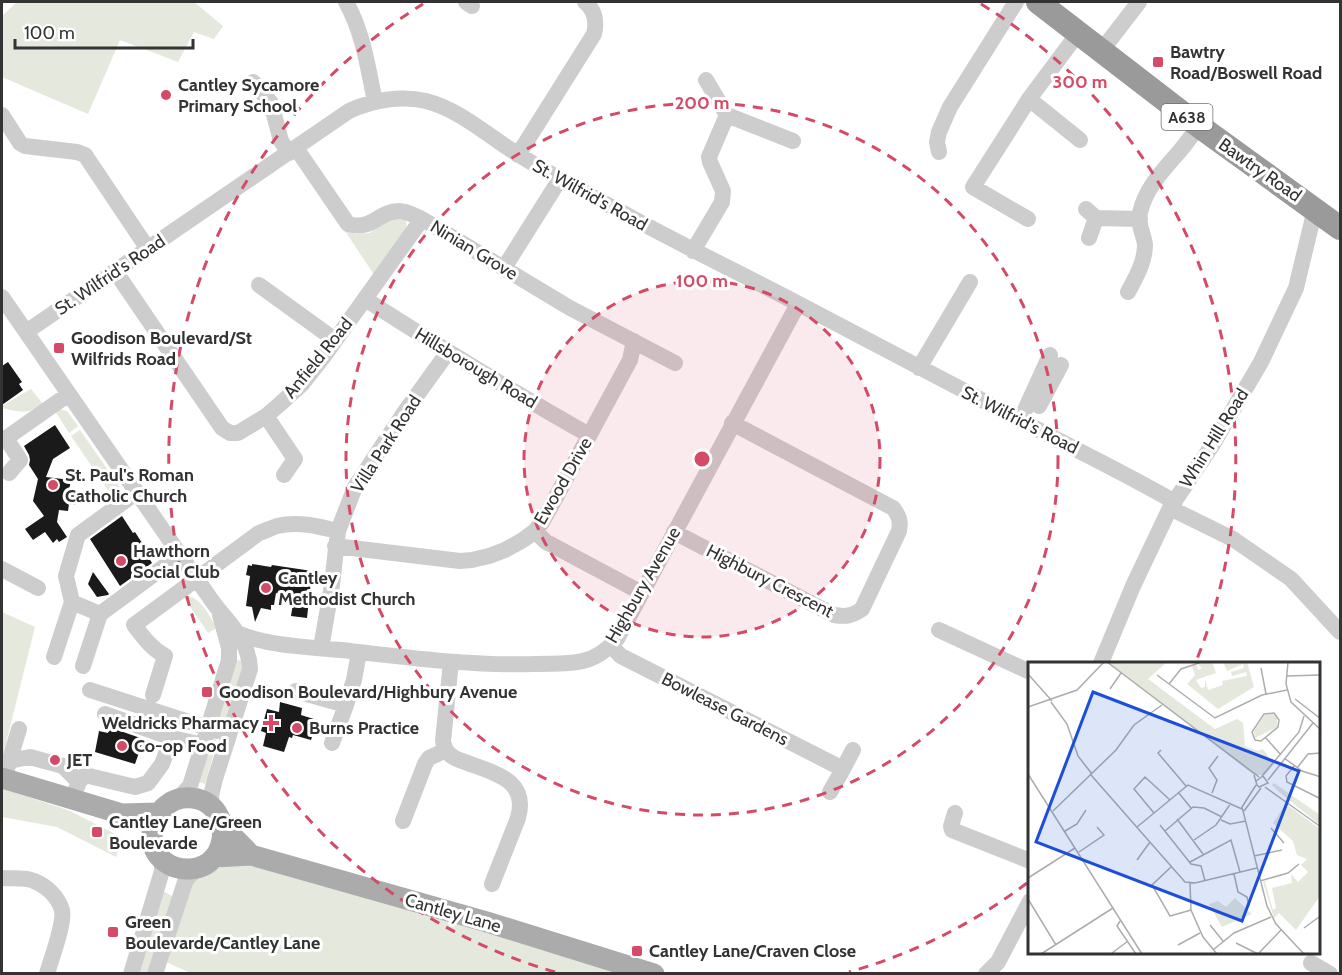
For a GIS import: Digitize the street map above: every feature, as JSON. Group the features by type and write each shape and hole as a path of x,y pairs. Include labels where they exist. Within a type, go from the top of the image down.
{"highway":[{"name":"Bawtry Road","path":"1038,2 1199,126 1341,228"}],"main road":[{"path":"5,772 76,791 122,814 156,848 165,862 183,870 208,862 222,846 224,836 217,815"},
{"path":"156,848 152,826 158,813 167,804 178,799 195,798 207,803 250,855"},
{"path":"122,814 158,813"},
{"name":"Cantley Lane","path":"208,862 250,855 487,922 654,974"}],"street":[{"path":"346,2 354,16 361,40 375,102"},
{"path":"518,155 594,34 597,25 595,15 590,5 585,2"},
{"path":"939,152 937,142 939,132 950,107 1016,2"},
{"path":"1102,50 1139,2"},
{"path":"1028,219 973,187 1029,99 1079,32"},
{"path":"706,80 727,115 793,141"},
{"name":"Ninian Grove","path":"253,82 271,103 281,141 292,151 348,224 361,226 386,214 399,211 411,213 570,308 675,363"},
{"name":"St. Wilfrid's Road","path":"26,332 349,111 359,106 392,99 426,101 458,114 518,155 560,180 693,251 1142,483 1173,505 1233,539 1292,579 1341,632"},
{"path":"1029,99 1080,140"},
{"path":"2,115 20,143 25,146 86,155 148,249"},
{"path":"693,251 722,202 723,191 709,157 727,115"},
{"path":"1128,292 1143,261 1145,243 1139,214 1147,194 1158,174 1199,126"},
{"path":"504,268 560,180"},
{"name":"Whin Hill Road","path":"1101,662 1133,586 1173,505 1213,444 1261,362 1296,288 1315,209"},
{"path":"1089,238 1091,213 1140,219"},
{"name":"Anfield Road","path":"115,271 222,428 230,433 238,433 266,416 302,384 422,219"},
{"path":"919,368 970,282"},
{"path":"259,285 335,340"},
{"path":"2,297 246,647 250,669 211,796 217,815"},
{"name":"Hillsborough Road","path":"365,298 448,352 589,435"},
{"name":"Highbury Avenue","path":"291,645 500,665 579,662 600,654 616,639 798,304"},
{"name":"Ewood Drive","path":"153,695 165,656 148,644 134,625 259,533 276,526 306,524 337,538 460,561 489,556 523,540 542,522 630,360 634,341"},
{"name":"Villa Park Road","path":"321,648 332,585 337,538 355,488 404,413 448,352"},
{"path":"1024,423 1055,360"},
{"path":"9,473 20,460 4,440 69,394"},
{"path":"266,416 295,459 284,475"},
{"name":"Highbury Crescent","path":"674,532 834,615 844,617 862,609 899,531 901,524 899,515 893,508 732,423"},
{"path":"54,657 72,602 66,576 78,535 137,492"},
{"path":"535,531 546,542 642,593"},
{"path":"83,666 100,614 180,555"},
{"path":"2,569 38,588"},
{"path":"72,602 100,614"},
{"path":"178,799 190,786 229,660 229,648 218,609"},
{"path":"939,630 1028,671"},
{"path":"238,633 247,637 291,645"},
{"path":"249,660 268,649 291,645"},
{"name":"Bowlease Gardens","path":"611,646 621,656 843,769"},
{"path":"332,743 354,680 359,652"},
{"path":"451,662 443,741 446,750 455,758 507,779 519,797 521,808 518,818 492,884"},
{"path":"90,690 229,735"},
{"path":"296,691 346,705"},
{"path":"105,714 172,738 202,745"},
{"path":"5,772 19,729"},
{"path":"76,791 85,775 135,787 148,783 162,764 172,738"},
{"path":"403,821 425,764 429,758 446,750"},
{"path":"830,792 853,750"},
{"path":"5,772 30,757 63,766 76,791"},
{"path":"955,813 951,825 952,830 1028,860"},
{"path":"131,974 162,871 156,848"},
{"path":"155,974 184,882 208,862"},
{"path":"2,878 32,880 45,887 51,892 62,911 62,922 47,974"},
{"path":"986,974 998,962 1028,906"},
{"path":"1311,963 1330,974"}],"shaded area":[{"path":"17,2 194,2 223,26 214,39 194,32 178,62 120,40 88,114 2,77 2,16"},
{"path":"400,217 406,221 407,232 376,279 345,231 356,234 370,233 380,224"},
{"path":"31,389 43,404 23,412 2,408 2,406"},
{"path":"59,409 67,411 78,426 69,433 55,411"},
{"path":"80,430 122,490 121,496 115,500 71,436"},
{"path":"186,595 200,604 217,628 208,633 183,596"},
{"path":"2,612 35,627 2,759"},
{"path":"232,659 242,661 243,665 224,727 216,729"},
{"path":"214,737 217,742 205,784 196,781 207,740"},
{"path":"2,788 70,811 123,838 116,857 57,827 2,817"},
{"path":"251,855 650,973 193,974 159,959 185,882"},
{"path":"163,891 172,896 148,973 137,974"}],"building":[{"path":"8,362 22,382 19,384 23,390 2,405 2,366"},
{"name":"St. Paul's Roman Catholic Church","path":"55,425 70,448 53,459 46,477 71,480 69,490 78,492 75,505 69,504 68,511 59,510 57,522 67,537 59,542 57,539 53,543 45,532 33,540 25,529 44,516 33,501 38,479 29,465 29,455 24,446"},
{"name":"Hawthorn Social Club","path":"122,516 144,546 142,547 152,563 120,586 90,539"},
{"name":"Cantley Methodist Church","path":"252,564 312,571 307,618 291,616 294,597 276,593 271,610 261,608 255,622 252,607 246,606 250,576 246,575 248,565 252,566"},
{"path":"93,572 108,595 97,597 88,584"},
{"name":"Burns Practice","path":"280,702 302,708 301,715 317,720 311,740 293,735 292,738 289,737 284,752 263,746 266,733 261,731 267,709 279,712"},
{"path":"109,727 149,741 142,744 135,764 95,752 99,731 108,733"}],"place":[{"name":"Bawtry Road/Boswell Road","path":"1158,62"},
{"name":"Cantley Sycamore Primary School","path":"166,95"},
{"name":"Goodison Boulevard/St Wilfrids Road","path":"59,348"},
{"name":"St. Paul's Roman Catholic Church","path":"53,485"},
{"name":"Hawthorn Social Club","path":"121,561"},
{"name":"Cantley Methodist Church","path":"266,588"},
{"name":"Goodison Boulevard/Highbury Avenue","path":"207,692"},
{"name":"Weldricks Pharmacy","path":"271,723"},
{"name":"Burns Practice","path":"297,728"},
{"name":"Co-op Food","path":"122,746"},
{"name":"JET","path":"55,760"},
{"name":"Cantley Lane/Green Boulevarde","path":"97,832"},
{"name":"Green Boulevarde/Cantley Lane","path":"113,932"},
{"name":"Cantley Lane/Craven Close","path":"637,951"}]}
